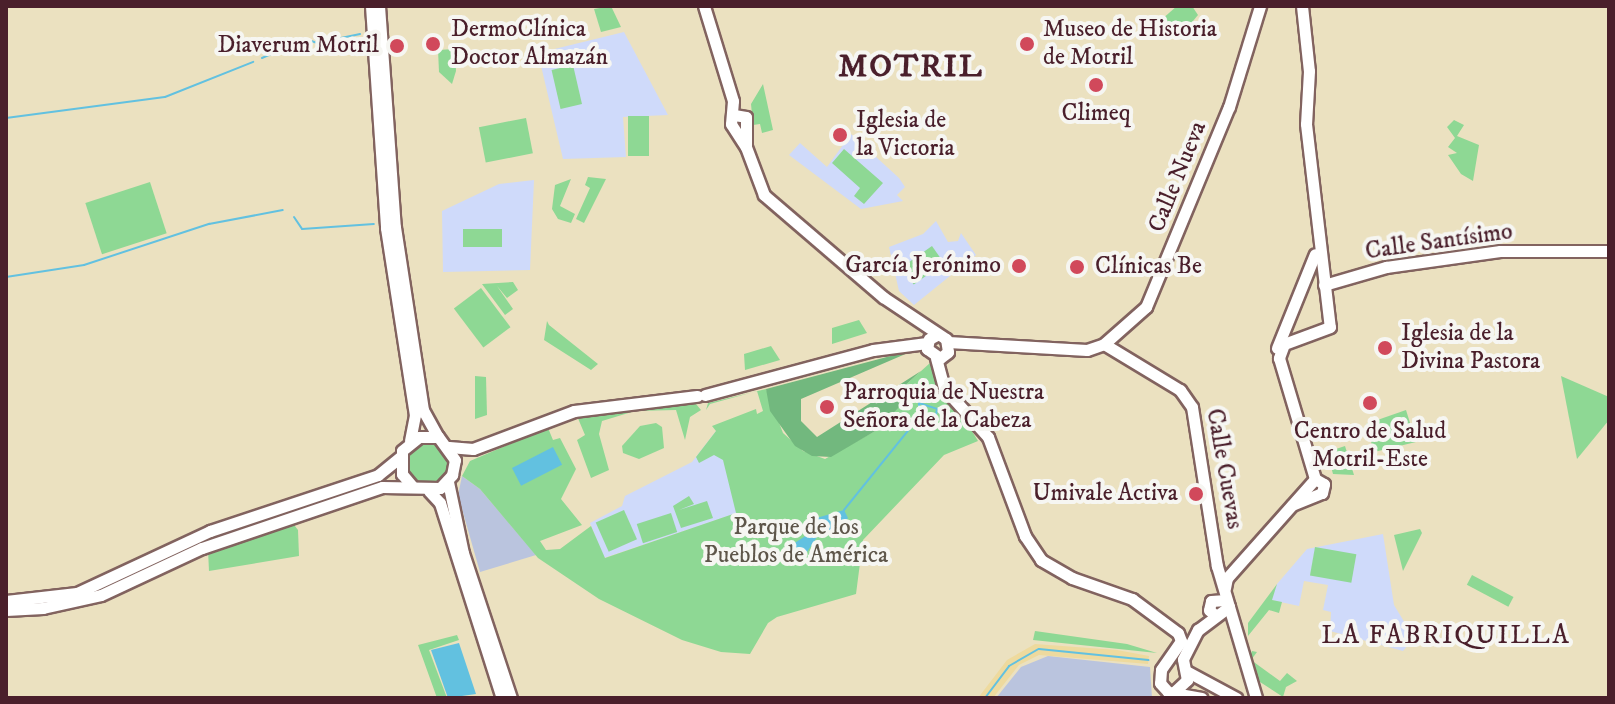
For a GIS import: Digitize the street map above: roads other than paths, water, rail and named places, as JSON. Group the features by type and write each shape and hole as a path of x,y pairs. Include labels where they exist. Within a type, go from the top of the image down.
{"main road":[{"path":"6,601 77,593 210,531 378,475 400,457 410,441 415,415 386,228 371,6"},
{"path":"379,6 395,227 423,410 438,437 449,447 455,467"},
{"path":"704,6 738,115 731,124 745,140 759,186 771,204 931,339"},
{"name":"Calle Nueva","path":"1104,344 1146,307 1230,102 1260,6"},
{"path":"1278,356 1284,344 1330,327 1306,124 1309,71 1302,6"},
{"path":"931,339 928,353 936,358 944,388 988,437 1025,536 1041,560 1072,578 1132,599 1178,633 1190,635 1216,616 1226,600 1225,582 1236,567 1313,487 1278,356 1287,323 1308,277 1319,219"},
{"name":"Calle Santísimo","path":"1323,282 1386,267 1500,251 1609,251"},
{"path":"1308,277 1323,282"},
{"path":"1287,323 1302,336"},
{"path":"511,698 466,564 448,482 455,467 473,449 574,411 701,395 873,350 931,339 1069,352 1104,344"},
{"path":"936,358 946,354 948,342"},
{"name":"Calle Cuevas","path":"1104,344 1180,390 1190,401 1217,566 1256,698"},
{"path":"410,441 438,437"},
{"path":"449,447 473,449"},
{"path":"400,457 402,474 413,487"},
{"path":"429,491 448,482"},
{"path":"6,610 81,601 202,548 298,514 389,485 413,487 429,491 440,503 502,698"},
{"path":"1217,566 1236,567"},
{"path":"1174,692 1187,670 1185,654 1198,630"},
{"path":"1178,633 1181,641 1170,663 1161,670 1160,683 1174,692 1201,698"},
{"path":"1170,663 1236,698"}],"water":[{"path":"553,447 562,465 521,486 512,468"},
{"path":"844,510 848,518 835,533 817,537 805,555 796,555 793,544 807,535 813,519"},
{"path":"459,643 476,694 448,698 431,650"}],"waterway":[{"path":"262,58 305,39 317,43 360,34"},
{"path":"6,118 165,97 253,62"},
{"path":"6,277 84,265 209,224 283,210"},
{"path":"294,217 302,229 374,224"},
{"path":"844,510 919,417 919,403 937,409 934,426"},
{"path":"985,698 1009,666 1039,649 1148,660"}],"place":[{"name":"DermoClínica Doctor Almazán","path":"433,44"},
{"name":"Museo de Historia de Motril","path":"1027,44"},
{"name":"Diaverum Motril","path":"397,46"},
{"name":"Climeq","path":"1096,85"},
{"name":"Iglesia de la Victoria","path":"840,135"},
{"name":"García Jerónimo","path":"1019,266"},
{"name":"Clínicas Be","path":"1077,267"},
{"name":"Iglesia de la Divina Pastora","path":"1385,348"},
{"name":"Centro de Salud Motril-Este","path":"1370,403"},
{"name":"Parroquia de Nuestra Señora de la Cabeza","path":"827,407"},
{"name":"Umivale Activa","path":"1196,494"}],"district":[{"name":"MOTRIL","path":"911,67"},
{"name":"LA FABRIQUILLA","path":"1446,636"}],"park label":[{"name":"Parque de los Pueblos de América","path":"796,542"}]}
